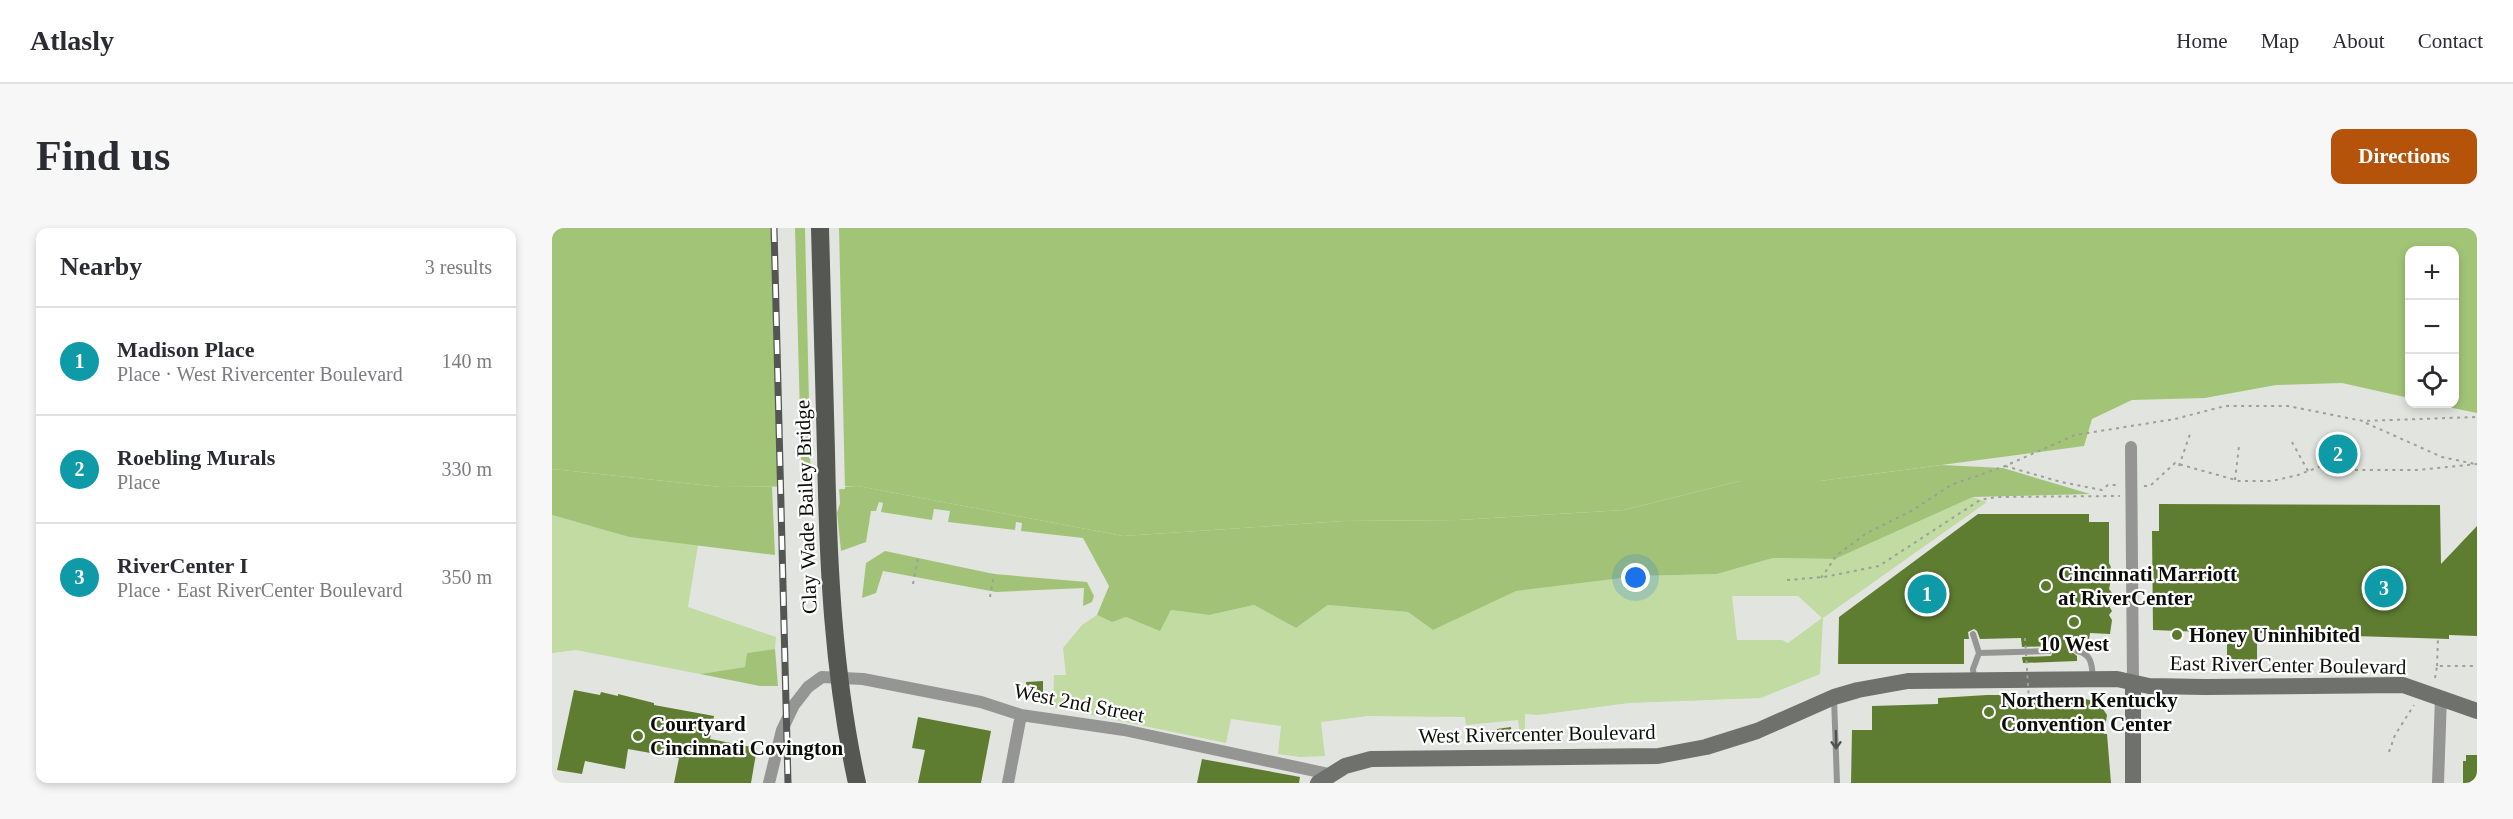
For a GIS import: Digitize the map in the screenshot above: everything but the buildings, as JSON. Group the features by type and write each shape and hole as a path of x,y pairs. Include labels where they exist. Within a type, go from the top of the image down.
{"main road":[{"name":"Clay Wade Bailey Bridge","path":"820,228 829,571 842,699 857,783"}],"street":[{"path":"2131,447 2133,783"},
{"name":"West 2nd Street","path":"769,783 782,730 794,705 808,687 822,677 863,679 981,702 1021,715 1124,730 1323,778"},
{"name":"West Rivercenter Boulevard","path":"1323,778 1345,765 1371,759 1658,756 1706,747 1757,731 1858,690 1908,681 2117,679 2133,682"},
{"name":"East RiverCenter Boulevard","path":"2133,682 2149,686 2205,687 2403,685 2477,711"},
{"path":"2438,783 2441,697"},
{"path":"1008,783 1021,715"}],"lane":[{"path":"1973,634 1979,653 1973,669 1974,681"},
{"path":"1979,653 2049,651"},
{"path":"2077,651 2085,652 2091,660 2093,680"},
{"path":"1834,698 1837,783"}],"path":[{"path":"2363,422 2442,457 2477,464"},
{"path":"2179,466 2190,435"},
{"path":"2292,442 2308,471"},
{"path":"2235,480 2239,446"},
{"path":"1787,580 1824,577 1879,566 1980,500 1996,497 2130,491 2150,486 2175,463 2235,480 2272,481 2321,466 2349,470 2418,470 2477,464"},
{"path":"2005,466 2061,482 2102,490 2108,485 2130,491"},
{"path":"913,584 918,558"},
{"path":"990,597 994,574"},
{"path":"2025,638 2029,701"},
{"path":"2435,678 2438,638"},
{"path":"2437,666 2477,666"},
{"path":"2389,752 2395,735 2416,703"}],"shaded area":[{"path":"552,228 2477,228 2477,413 2453,408 2459,408 2459,246 2405,246 2405,397 2342,383 2276,385 2205,398 2132,400 2092,419 2084,446 1820,481 1740,481 1624,510 1458,520 1344,521 1123,536 858,486 721,487 552,469"},
{"path":"1942,465 2003,468 2090,494 1973,497 1835,559 1773,558 1717,574 1639,576 1516,591 1433,630 1408,612 1328,605 1296,628 1254,605 1209,615 1171,610 1160,631 1126,617 1112,622 1097,615 1109,586 1083,538 1021,531 1022,523 1016,522 1015,530 948,522 950,511 934,509 932,520 881,512 883,503 879,502 876,511 871,511 866,542 841,551 837,513 840,503 839,487 858,486 1123,536 1344,521 1458,520 1624,510 1740,481 1820,481"},
{"path":"552,469 721,487 772,487 775,555 629,537 552,515"},
{"path":"1973,497 1987,502 1823,618 1820,674 1761,698 1629,703 1538,715 1525,714 1525,730 1520,736 1518,720 1466,725 1465,717 1368,716 1321,722 1325,756 1300,757 1278,754 1281,726 1231,719 1226,743 1053,707 1054,675 1066,675 1063,648 1082,625 1097,615 1112,622 1126,617 1160,630 1171,610 1209,615 1254,605 1296,628 1328,605 1408,612 1433,630 1515,591 1639,576 1717,574 1773,558 1835,559","holes":["1732,596 1798,596 1822,618 1788,643 1782,640 1737,640"]},
{"path":"552,515 629,537 698,545 688,607 776,637 775,649 747,653 745,667 700,674 576,650 552,653"},
{"path":"885,551 994,574 1087,582 1094,596 1092,602 1083,606 1084,588 996,592 883,571 876,593 862,598 866,563"},
{"path":"775,649 778,686 760,686 700,674 745,667 747,653"}],"pier":[{"path":"775,228 795,228 802,490 782,490"},
{"path":"805,228 839,228 845,489 811,490"}],"railway":[{"path":"774,228 788,783"}],"place":[{"name":"Roebling Murals","path":"2338,454"},
{"name":"Cincinnati Marriott at RiverCenter","path":"2046,586"},
{"name":"RiverCenter I","path":"2384,588"},
{"name":"Madison Place","path":"1927,594"},
{"name":"10 West","path":"2074,622"},
{"name":"Honey Uninhibited","path":"2177,635"},
{"name":"Northern Kentucky Convention Center","path":"1989,712"},
{"name":"Courtyard Cincinnati Covington","path":"638,736"}]}
